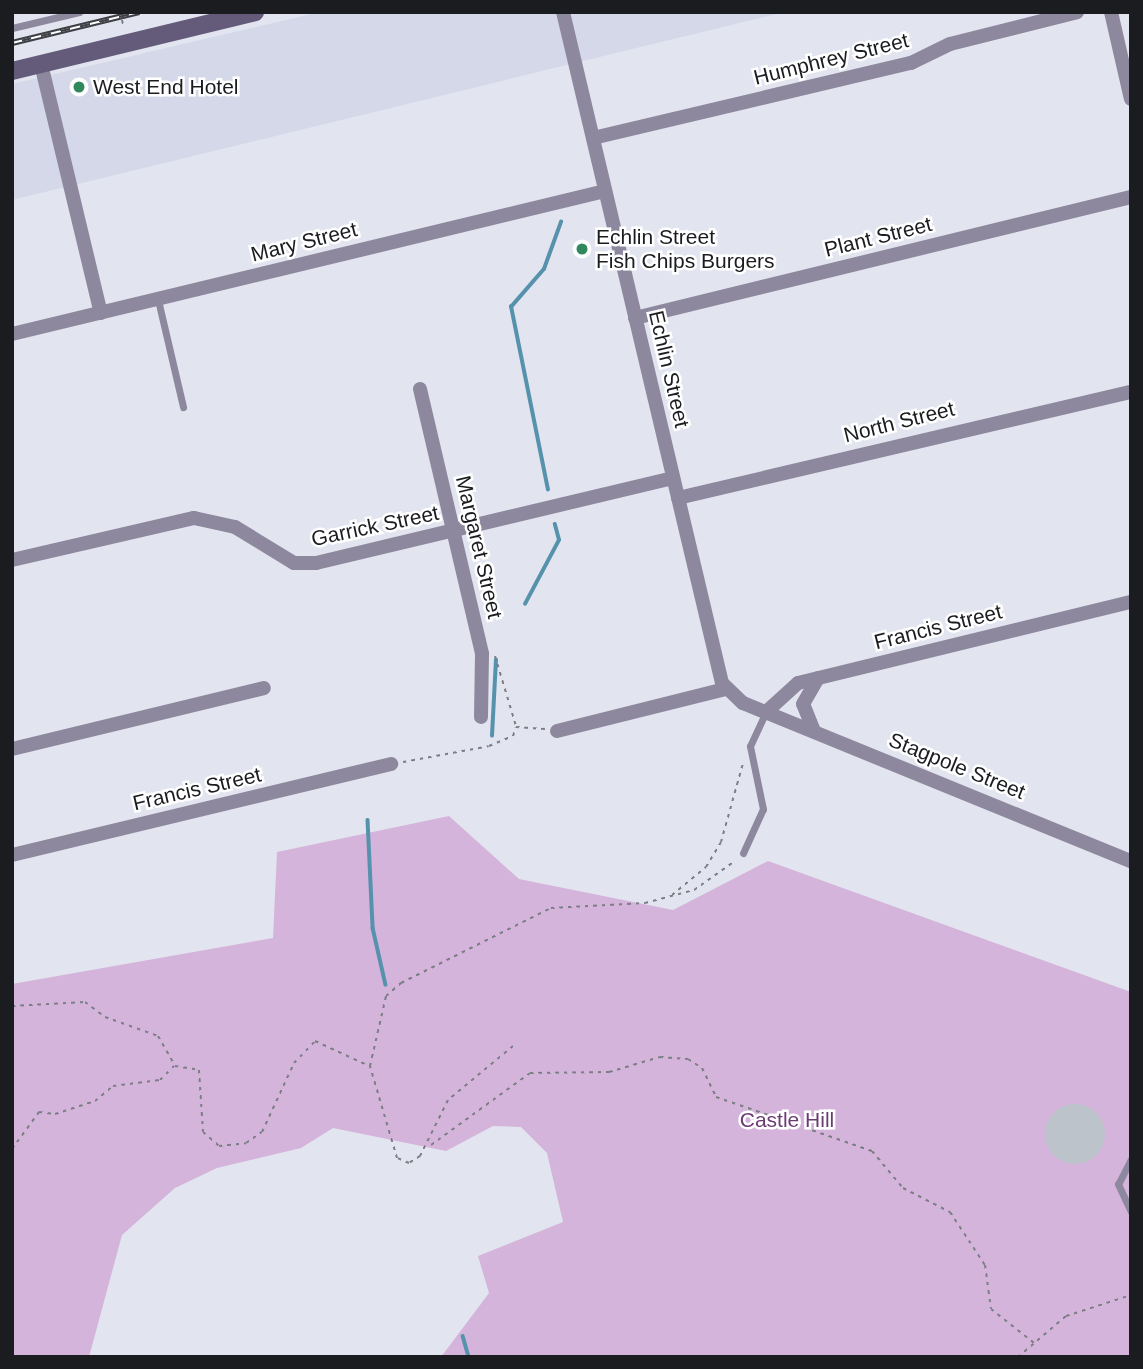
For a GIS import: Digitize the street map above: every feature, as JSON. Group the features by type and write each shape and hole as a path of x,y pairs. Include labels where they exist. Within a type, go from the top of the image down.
{"main road":[{"path":"12,71 255,12"}],"street":[{"name":"Echlin Street","path":"563,12 714,662 726,690"},
{"name":"Humphrey Street","path":"593,138 911,63 950,44 1077,12"},
{"path":"1111,12 1131,99"},
{"path":"41,64 101,313"},
{"name":"Mary Street","path":"12,334 606,191"},
{"name":"Plant Street","path":"635,318 1131,197"},
{"name":"Margaret Street","path":"420,389 482,654 481,717"},
{"name":"North Street","path":"677,498 1131,392"},
{"name":"Garrick Street","path":"12,560 194,518 235,527 294,563 453,531 673,478"},
{"name":"Francis Street","path":"766,712 782,691 819,677 1131,602"},
{"path":"814,730 804,696 819,677"},
{"path":"12,749 264,688"},
{"path":"557,731 726,690 766,712"},
{"name":"Stagpole Street","path":"766,712 1131,861"},
{"name":"Francis Street","path":"12,855 391,764"}],"lane":[{"path":"12,28 79,12"},
{"path":"158,299 183,407"},
{"path":"743,853 763,809 750,746 766,712"},
{"path":"1131,1159 1118,1184 1131,1212"}],"path":[{"path":"391,764 489,746 513,736 516,727 500,659 482,654"},
{"path":"516,727 557,731"},
{"path":"670,896 706,867 722,842 750,746"},
{"path":"743,853 721,875 670,896 551,908 421,971 386,996 370,1066 397,1158 409,1163 530,1073 609,1072 660,1057 688,1059 702,1068 716,1097 872,1151 903,1188 950,1212 985,1265 991,1309 1034,1343"},
{"path":"12,1006 85,1002 105,1017 158,1036 175,1066"},
{"path":"175,1066 199,1070 203,1132 213,1145 246,1143 267,1117 294,1063 315,1041 370,1066"},
{"path":"431,1145 448,1100 513,1045"},
{"path":"12,1149 39,1112 55,1114 119,1087 160,1080 175,1066"},
{"path":"1018,1357 1066,1316 1131,1295"}],"shaded area":[{"path":"320,12 785,12 12,200 12,84"}],"green space":[{"name":"Castle Hill","path":"449,816 519,879 673,910 768,861 1131,992 1131,1357 441,1357 489,1293 478,1256 563,1222 547,1153 521,1127 493,1126 446,1151 333,1128 301,1148 217,1168 175,1188 122,1235 89,1357 12,1357 12,984 273,938 277,852"}],"building":[{"path":"1075,1104 1092,1109 1100,1117 1105,1134 1100,1151 1092,1159 1075,1164 1058,1159 1050,1151 1045,1134 1050,1117 1058,1109"}],"waterway":[{"path":"548,490 511,307 544,269 561,222"},
{"path":"525,604 559,540 555,525"},
{"path":"492,736 496,660"},
{"path":"368,820 373,928 386,985"},
{"path":"463,1336 469,1357"}],"railway":[{"path":"12,43 139,12"}],"place":[{"name":"West End Hotel","path":"79,87"},
{"name":"Echlin Street Fish Chips Burgers","path":"582,249"}]}
